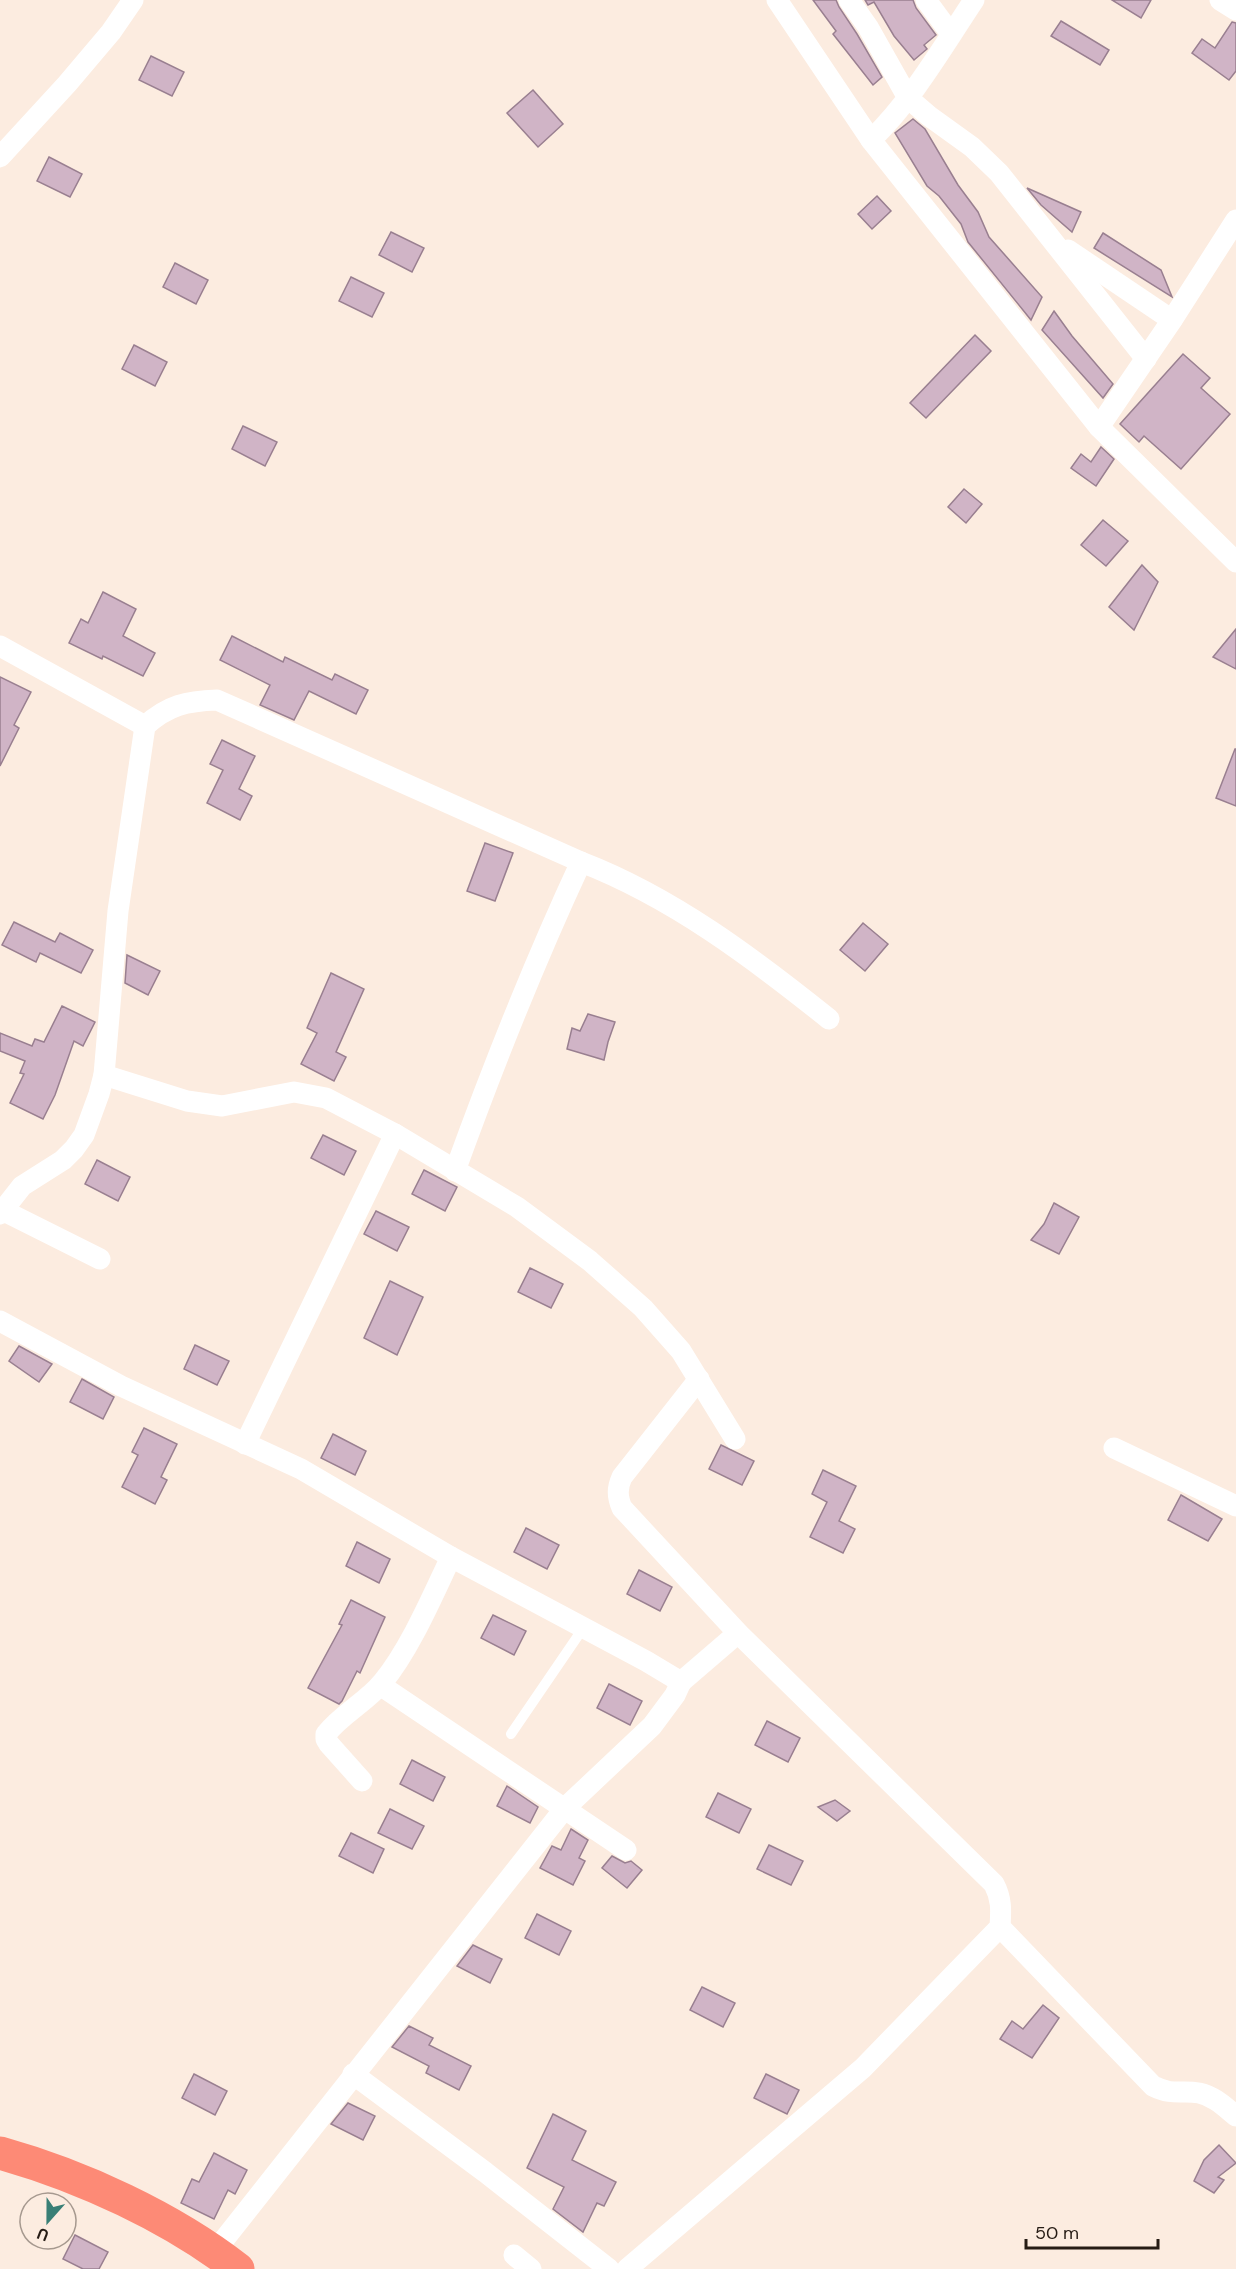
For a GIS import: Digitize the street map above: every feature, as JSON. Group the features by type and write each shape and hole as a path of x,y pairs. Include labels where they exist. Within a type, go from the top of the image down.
{"highway":[{"path":"0,2153 112,2194 198,2239 227,2260"}],"street":[{"path":"0,157 67,84 111,32 133,0"},
{"path":"777,0 871,140 1099,427 1236,562"},
{"path":"849,0 868,27 908,98 928,116 972,147 999,173 1146,359"},
{"path":"926,0 951,34"},
{"path":"871,140 908,98 974,0"},
{"path":"1220,0 1236,10"},
{"path":"1099,427 1172,320 1236,220"},
{"path":"1050,238 1172,320"},
{"path":"0,646 145,726"},
{"path":"100,1259 1,1212 22,1186 63,1160 74,1149 84,1135 93,1115 104,1075 118,911 145,726 165,711 190,700 217,700 581,862 613,874 667,903 717,935 788,986 829,1019"},
{"path":"455,1171 495,1060 540,949 581,862"},
{"path":"104,1075 187,1101 222,1106 294,1092 326,1098 395,1134 517,1208 590,1262 643,1308 681,1351 735,1439"},
{"path":"245,1444 395,1134"},
{"path":"0,1322 121,1386 301,1469 451,1557 584,1627 681,1682"},
{"path":"627,2269 863,2068 1000,1927 1002,1903 994,1884 738,1633 622,1508 618,1498 618,1486 628,1468 699,1379"},
{"path":"1114,1448 1236,1506"},
{"path":"362,1781 329,1744 326,1739 327,1734 380,1685 393,1667 451,1557"},
{"path":"227,2260 353,2074 565,1808 652,1726 675,1695 681,1682 738,1633"},
{"path":"380,1685 626,1850"},
{"path":"1000,1927 1153,2086 1173,2093 1197,2093 1208,2096 1236,2116"},
{"path":"353,2074 485,2172 609,2269"},
{"path":"514,2255 531,2269"}],"lane":[{"path":"511,1734 584,1627"}],"building":[{"path":"813,0 836,0 882,77 873,85 833,34 836,31"},
{"path":"865,0 913,0 916,8 936,35 924,45 927,49 914,60 894,36 874,2 868,5"},
{"path":"1112,0 1151,0 1141,18"},
{"path":"1061,21 1109,50 1100,65 1051,36"},
{"path":"1232,22 1236,23 1236,71 1229,80 1192,53 1202,39 1215,48"},
{"path":"151,56 184,72 172,96 139,80"},
{"path":"533,90 563,124 538,147 507,113"},
{"path":"913,119 925,129 958,185 978,212 989,237 1042,297 1031,320 968,242 961,224 939,196 927,186 895,133"},
{"path":"49,157 82,174 70,197 37,181"},
{"path":"1027,188 1081,212 1072,232 1041,205"},
{"path":"877,196 891,211 872,229 858,214"},
{"path":"391,232 424,248 412,272 379,255"},
{"path":"1103,233 1161,270 1172,297 1094,248"},
{"path":"175,263 208,280 196,304 163,287"},
{"path":"351,277 384,293 372,317 339,301"},
{"path":"1054,311 1113,384 1103,398 1042,330"},
{"path":"975,335 991,351 926,418 910,403"},
{"path":"134,345 167,362 155,386 122,369"},
{"path":"1183,354 1210,378 1201,388 1230,414 1181,469 1144,436 1139,442 1120,424"},
{"path":"243,426 277,442 265,466 232,449"},
{"path":"1101,447 1114,459 1096,486 1071,468 1081,454 1091,462"},
{"path":"964,489 982,504 966,523 948,507"},
{"path":"1103,520 1128,541 1106,566 1081,545"},
{"path":"1142,565 1158,582 1134,630 1109,607"},
{"path":"103,592 136,609 123,636 155,653 143,676 103,656 102,659 69,643 81,619 88,623"},
{"path":"1236,629 1236,669 1213,657"},
{"path":"232,636 283,662 285,657 332,680 335,674 368,690 356,714 309,691 294,720 260,705 270,685 220,660"},
{"path":"0,677 31,692 14,725 19,728 0,766"},
{"path":"222,740 255,756 239,789 252,796 240,820 207,803 223,770 210,764"},
{"path":"1236,749 1236,806 1216,798"},
{"path":"485,843 513,853 495,901 467,891"},
{"path":"14,922 55,942 60,933 93,950 81,973 40,953 36,962 2,945"},
{"path":"863,923 888,944 865,971 840,950"},
{"path":"127,955 160,971 148,995 125,983"},
{"path":"331,973 364,989 336,1052 346,1057 334,1081 301,1064 317,1033 307,1028"},
{"path":"62,1006 95,1022 83,1046 74,1041 55,1095 43,1119 10,1103 24,1074 20,1073 25,1061 0,1051 0,1033 32,1046 35,1039 44,1042"},
{"path":"588,1014 615,1022 604,1060 567,1049 572,1028 580,1031"},
{"path":"323,1135 356,1151 344,1175 311,1158"},
{"path":"97,1160 130,1177 118,1201 85,1184"},
{"path":"424,1170 457,1187 445,1211 412,1194"},
{"path":"1054,1203 1079,1217 1059,1254 1031,1240 1044,1224"},
{"path":"376,1211 409,1227 397,1251 364,1234"},
{"path":"530,1268 563,1284 551,1308 518,1292"},
{"path":"390,1281 423,1297 397,1355 364,1338"},
{"path":"195,1345 229,1361 217,1385 184,1369"},
{"path":"19,1346 52,1364 39,1382 9,1361"},
{"path":"82,1379 114,1397 103,1419 70,1402"},
{"path":"144,1428 177,1444 161,1477 167,1480 155,1504 122,1487 138,1455 132,1452"},
{"path":"333,1434 366,1451 355,1475 321,1458"},
{"path":"721,1445 754,1461 742,1485 709,1469"},
{"path":"823,1470 856,1486 839,1521 855,1529 843,1553 810,1537 827,1502 812,1494"},
{"path":"1181,1495 1222,1519 1208,1541 1168,1520"},
{"path":"526,1528 559,1545 547,1569 514,1552"},
{"path":"357,1542 390,1559 379,1583 346,1566"},
{"path":"639,1570 672,1587 660,1611 627,1594"},
{"path":"351,1600 385,1617 360,1673 357,1671 339,1704 308,1688 342,1625 339,1624"},
{"path":"493,1615 526,1631 514,1655 481,1638"},
{"path":"609,1684 642,1701 630,1725 597,1708"},
{"path":"767,1721 800,1738 788,1762 755,1745"},
{"path":"412,1760 445,1777 433,1801 400,1784"},
{"path":"507,1786 538,1807 530,1823 497,1806"},
{"path":"718,1793 751,1809 739,1833 706,1817"},
{"path":"835,1800 850,1811 837,1821 818,1807"},
{"path":"390,1809 424,1826 412,1849 378,1833"},
{"path":"571,1829 588,1840 579,1858 585,1861 573,1885 540,1868 552,1846 561,1850"},
{"path":"351,1833 384,1849 373,1873 339,1856"},
{"path":"769,1845 803,1861 791,1885 757,1869"},
{"path":"612,1856 625,1863 631,1861 642,1870 627,1888 602,1868"},
{"path":"537,1914 571,1931 559,1955 525,1938"},
{"path":"473,1945 502,1959 490,1983 457,1966"},
{"path":"702,1987 735,2003 723,2027 690,2010"},
{"path":"1043,2005 1059,2018 1032,2058 1000,2039 1012,2021 1023,2029"},
{"path":"409,2026 433,2038 429,2045 471,2066 459,2090 426,2073 429,2066 392,2047"},
{"path":"194,2074 227,2091 215,2115 182,2098"},
{"path":"766,2074 799,2090 787,2114 754,2098"},
{"path":"348,2103 375,2116 363,2140 331,2124"},
{"path":"553,2114 586,2131 572,2160 616,2182 604,2206 597,2203 583,2232 553,2209 564,2187 527,2168"},
{"path":"1219,2145 1236,2163 1218,2177 1224,2180 1214,2193 1194,2181 1204,2160"},
{"path":"214,2153 247,2170 235,2194 228,2190 214,2219 181,2203 192,2179 199,2182"},
{"path":"78,2237 108,2252 99,2269 83,2269 63,2259 67,2251 78,2251"}]}
